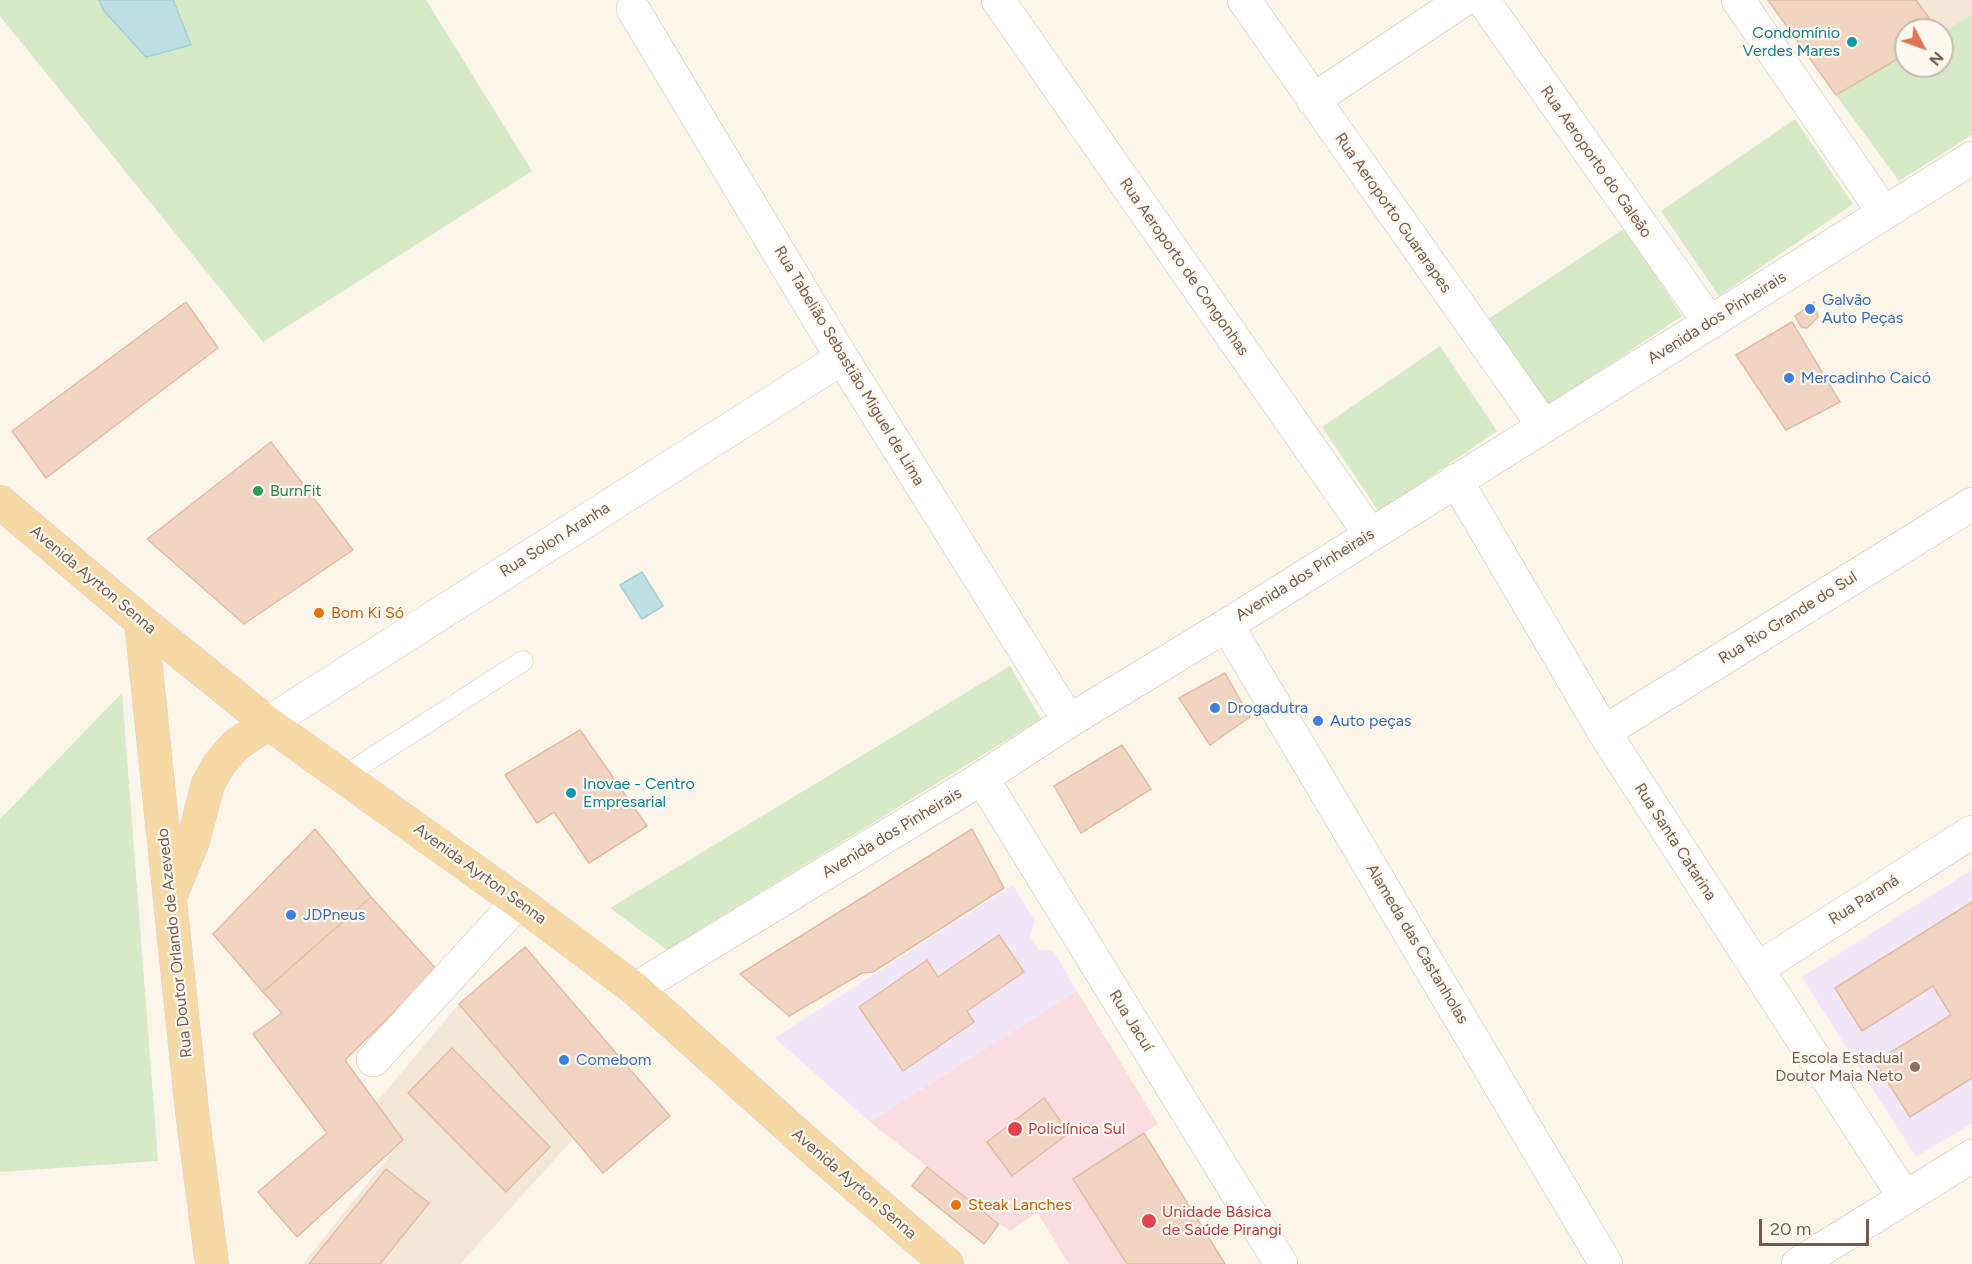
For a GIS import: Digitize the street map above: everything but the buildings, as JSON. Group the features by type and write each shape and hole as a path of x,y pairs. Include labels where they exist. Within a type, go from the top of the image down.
{"main road":[{"name":"Avenida Ayrton Senna","path":"0,502 141,621 268,723 635,989 946,1264"},
{"name":"Rua Doutor Orlando de Azevedo","path":"141,621 192,1111 212,1264"},
{"path":"170,897 193,841 208,784 220,763 236,745 268,723"}],"street":[{"name":"Rua Aeroporto de Congonhas","path":"998,0 1370,534"},
{"name":"Rua Aeroporto Guararapes","path":"1244,0 1543,425"},
{"path":"1313,100 1463,0"},
{"name":"Rua Aeroporto do Galeão","path":"1483,0 1710,323"},
{"path":"1738,0 1884,213"},
{"name":"Rua Tabelião Sebastião Miguel de Lima","path":"633,9 842,358 1069,721"},
{"name":"Avenida dos Pinheirais","path":"635,989 982,778 1069,721 1227,625 1972,158"},
{"name":"Rua Solon Aranha","path":"268,723 842,358"},
{"name":"Rua Santa Catarina","path":"1456,480 1604,732 1905,1198"},
{"name":"Rua Rio Grande do Sul","path":"1604,732 1972,504"},
{"name":"Alameda das Castanholas","path":"1227,625 1606,1264"},
{"name":"Rua Jacuí","path":"982,778 1281,1264"},
{"name":"Rua Paraná","path":"1757,969 1972,832"},
{"path":"373,1060 518,902"},
{"path":"1798,1264 1972,1156"}],"lane":[{"path":"344,776 523,661"}],"shaded area":[{"path":"1916,0 1972,0 1972,15 1954,25 1954,18 1929,18"},
{"name":"Escola Estadual Doutor Maia Neto","path":"1972,870 1972,1123 1916,1157 1802,977"},
{"path":"1013,885 1035,922 1030,936 1034,943 1039,950 1053,951 1077,991 870,1122 775,1038"},
{"name":"Policlínica Sul","path":"1077,991 1158,1124 1144,1133 1225,1264 1069,1264 1037,1212 1010,1231 870,1122"},
{"path":"459,1004 574,1138 460,1264 303,1264 402,1140 376,1103"}],"green space":[{"path":"0,0 426,0 532,171 263,342 0,16"},
{"path":"1972,15 1972,135 1899,181 1836,95 1894,61 1894,78 1954,78 1954,25"},
{"path":"1795,119 1853,204 1719,296 1661,211"},
{"path":"1625,228 1682,316 1546,407 1488,319"},
{"path":"1440,346 1497,431 1379,512 1322,427"},
{"path":"1010,666 1041,719 667,950 610,908"},
{"path":"122,693 158,1161 0,1172 0,819"}],"water":[{"path":"99,0 173,0 191,45 146,57 104,11"},
{"path":"642,572 663,606 642,619 620,585"}],"place":[{"name":"Condomínio Verdes Mares","path":"1852,42"},
{"name":"Galvão Auto Peças","path":"1810,309"},
{"name":"Mercadinho Caicó","path":"1789,378"},
{"name":"BurnFit","path":"258,491"},
{"name":"Bom Ki Só","path":"319,613"},
{"name":"Drogadutra","path":"1215,708"},
{"name":"Auto peças","path":"1318,721"},
{"name":"Inovae - Centro Empresarial","path":"571,793"},
{"name":"JDPneus","path":"291,915"},
{"name":"Comebom","path":"564,1060"},
{"name":"Escola Estadual Doutor Maia Neto","path":"1915,1067"},
{"name":"Policlínica Sul","path":"1015,1129"},
{"name":"Steak Lanches","path":"956,1205"},
{"name":"Unidade Básica de Saúde Pirangi","path":"1149,1221"}]}
